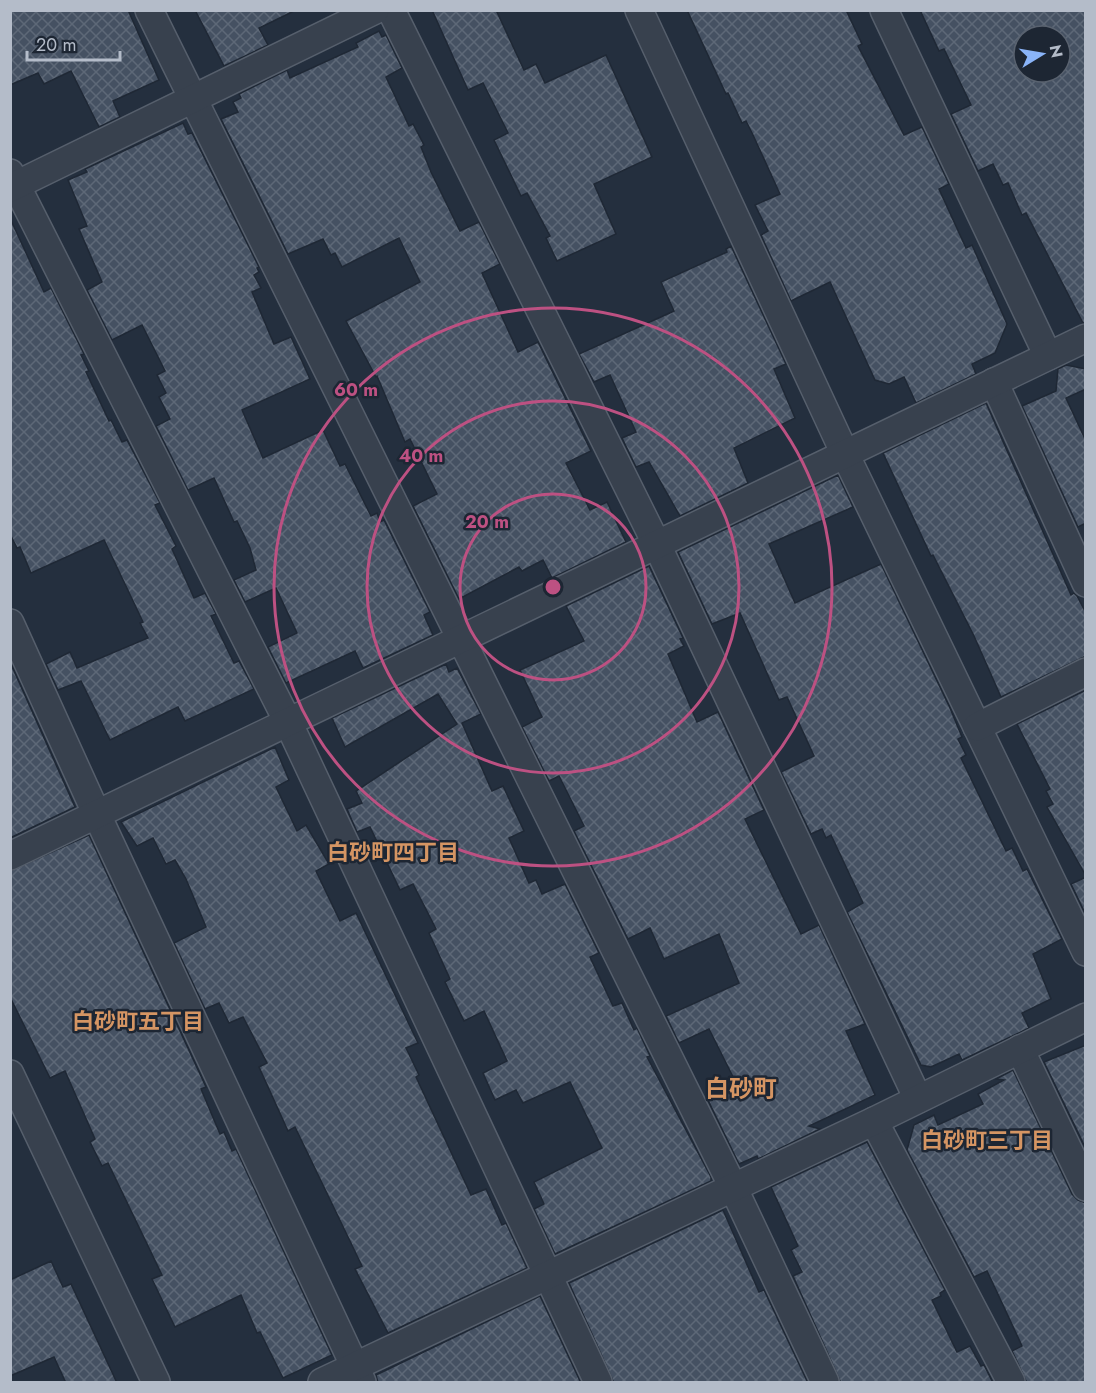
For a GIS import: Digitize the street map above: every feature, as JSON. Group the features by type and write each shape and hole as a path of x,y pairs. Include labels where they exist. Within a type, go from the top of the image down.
{"street":[{"path":"148,10 733,1187 825,1383"},
{"path":"375,10 192,99 12,182 288,722 550,1275 598,1383"},
{"path":"391,10 657,545 918,1099"},
{"path":"639,10 845,454 1086,952"},
{"path":"884,10 1048,356"},
{"path":"10,856 1086,338"},
{"path":"994,382 1086,583"},
{"path":"10,623 358,1375"},
{"path":"977,727 1086,672"},
{"path":"322,1383 358,1375 550,1275 1086,1017"},
{"path":"1020,1048 1086,1187"},
{"path":"10,1074 156,1383"},
{"path":"874,1120 1011,1383"}],"building":[{"path":"10,10 128,10 159,80 113,101 120,117 99,127 71,71 44,84 38,73 10,85"},
{"path":"195,10 296,10 259,28 268,45 224,66"},
{"path":"432,10 496,10 524,70 536,64 545,83 606,55 652,157 594,184 616,234 557,261 546,238 550,236 527,193 521,196 494,140 508,133 483,83 468,90"},
{"path":"687,10 846,10 862,44 858,46 904,135 922,127 949,184 939,189 966,248 972,245 1007,324 995,353 972,364 976,374 916,403 904,377 889,384 875,380 830,282 791,301 761,235 768,231 755,205 780,194 746,121 742,123 728,93 726,94"},
{"path":"920,10 1086,10 1086,323 1083,323 1026,213 1022,215 1008,183 1003,185 993,164 978,171 951,114 971,105 944,49 939,51"},
{"path":"379,31 382,37 386,35 402,68 386,77 409,126 413,124 424,145 421,147 431,172 460,231 479,222 500,264 482,273 518,352 538,342 591,451 566,463 590,510 607,502 626,542 552,578 543,560 522,571 519,567 459,599 413,506 437,494 410,439 405,442 377,376 346,321 420,282 399,238 342,267 335,253 331,255 323,239 288,254 221,119 238,112 233,102 241,98 239,94 287,70 290,78 358,47 356,43"},
{"path":"183,123 188,134 192,133 259,267 257,268 259,272 254,275 261,288 252,292 274,344 291,337 310,379 242,410 263,458 323,430 340,466 345,464 371,516 377,513 380,522 384,520 430,612 424,615 433,635 363,668 355,651 286,683 268,647 297,633 276,588 245,602 234,580 256,570 250,548 237,521 234,522 214,478 188,490 156,426 170,419 159,397 166,393 157,375 165,371 142,325 112,340 87,290 102,282 79,229 87,226 68,180 87,172 85,169"},
{"path":"10,218 44,292 51,288 84,354 81,355 89,371 86,372 109,421 111,420 122,442 127,440 160,503 155,505 176,546 172,549 194,598 205,593 216,614 211,616 234,663 239,661 254,689 185,721 178,707 110,740 81,681 58,690 46,664 70,652 77,668 148,638 140,623 143,622 104,540 31,573 20,547 17,548 10,534"},
{"path":"731,246 786,364 774,369 795,418 734,448 748,483 680,516 649,462 636,467 622,438 636,432 610,375 594,382 579,354 674,311 661,282 727,252 726,249"},
{"path":"1066,365 1086,369 1086,389 1066,398 1086,441 1086,523 1078,527 1022,406 1056,391 1058,369"},
{"path":"986,403 1071,595 1074,593 1077,596 1086,613 1086,656 1001,697 974,636 933,555 931,556 883,453"},
{"path":"838,475 853,507 769,544 795,603 881,564 962,737 958,739 966,755 961,758 1006,851 1012,848 1023,871 1027,869 1062,939 1033,954 1051,999 1022,1013 1029,1028 962,1060 959,1054 931,1067 921,1065 847,912 863,903 831,835 826,838 822,829 811,834 781,772 814,756 787,697 779,700 740,613 712,624 678,552"},
{"path":"649,566 683,638 680,639 684,646 668,654 697,722 718,712 764,810 745,819 801,934 819,925 865,1024 846,1031 875,1095 809,1126 820,1129 758,1159 757,1156 739,1164 707,1098 737,1085 709,1029 679,1043 666,1016 739,983 719,934 664,959 650,928 628,939 574,831 584,826 559,776 549,781 522,727 542,717 520,670 584,641 566,606"},
{"path":"10,662 75,807 10,838"},
{"path":"446,664 449,672 457,668 481,714 462,723 492,791 503,786 524,831 509,838 529,883 536,880 542,894 565,884 599,953 590,957 613,1006 622,1003 634,1030 637,1028 650,1056 647,1057 711,1177 711,1181 555,1254 534,1209 544,1204 534,1182 602,1148 570,1082 523,1103 516,1090 495,1100 483,1073 507,1061 484,1011 464,1021 445,982 450,979 429,933 436,929 413,884 400,890 370,827 357,832 347,809 362,803 356,791 457,724 438,694 345,747 332,718"},
{"path":"1086,690 1086,876 1047,807 1053,804 1046,791 1050,789 1017,724"},
{"path":"275,747 289,780 276,787 297,831 306,825 329,864 316,871 340,921 356,913 418,1043 406,1048 419,1075 416,1077 471,1195 486,1189 502,1225 506,1223 527,1268 388,1333 355,1269 362,1266 295,1127 288,1131 259,1067 267,1063 243,1017 229,1023 219,1003 205,1009 174,943 206,927 186,879 175,860 166,864 153,838 137,846 121,822"},
{"path":"89,835 206,1087 201,1089 220,1134 224,1132 232,1151 236,1149 332,1355 283,1378 260,1332 257,1333 241,1295 175,1327 152,1279 162,1275 108,1163 102,1166 90,1142 95,1139 65,1071 50,1078 10,997 10,871"},
{"path":"1086,877 1086,915 1071,884"},
{"path":"1086,1045 1086,1149 1044,1062"},
{"path":"1013,1070 1072,1194 1078,1200 1086,1203 1086,1383 1027,1383 1012,1351 1022,1346 987,1271 974,1277 907,1150 914,1125 934,1115 938,1125 983,1104 978,1094 1004,1080 996,1079"},
{"path":"867,1142 945,1290 940,1293 941,1296 932,1300 957,1352 970,1346 981,1366 984,1365 993,1383 841,1383 793,1276 802,1272 791,1250 798,1246 771,1187"},
{"path":"723,1210 759,1292 764,1290 808,1383 614,1383 569,1283"},
{"path":"51,1261 63,1287 71,1284 117,1383 66,1383 54,1357 10,1376 10,1280"},
{"path":"540,1296 581,1383 378,1383 376,1375"}],"district":[{"name":"白砂町四丁目","path":"393,852"},
{"name":"白砂町五丁目","path":"138,1021"},
{"name":"白砂町","path":"741,1088"},
{"name":"白砂町三丁目","path":"987,1140"}]}
